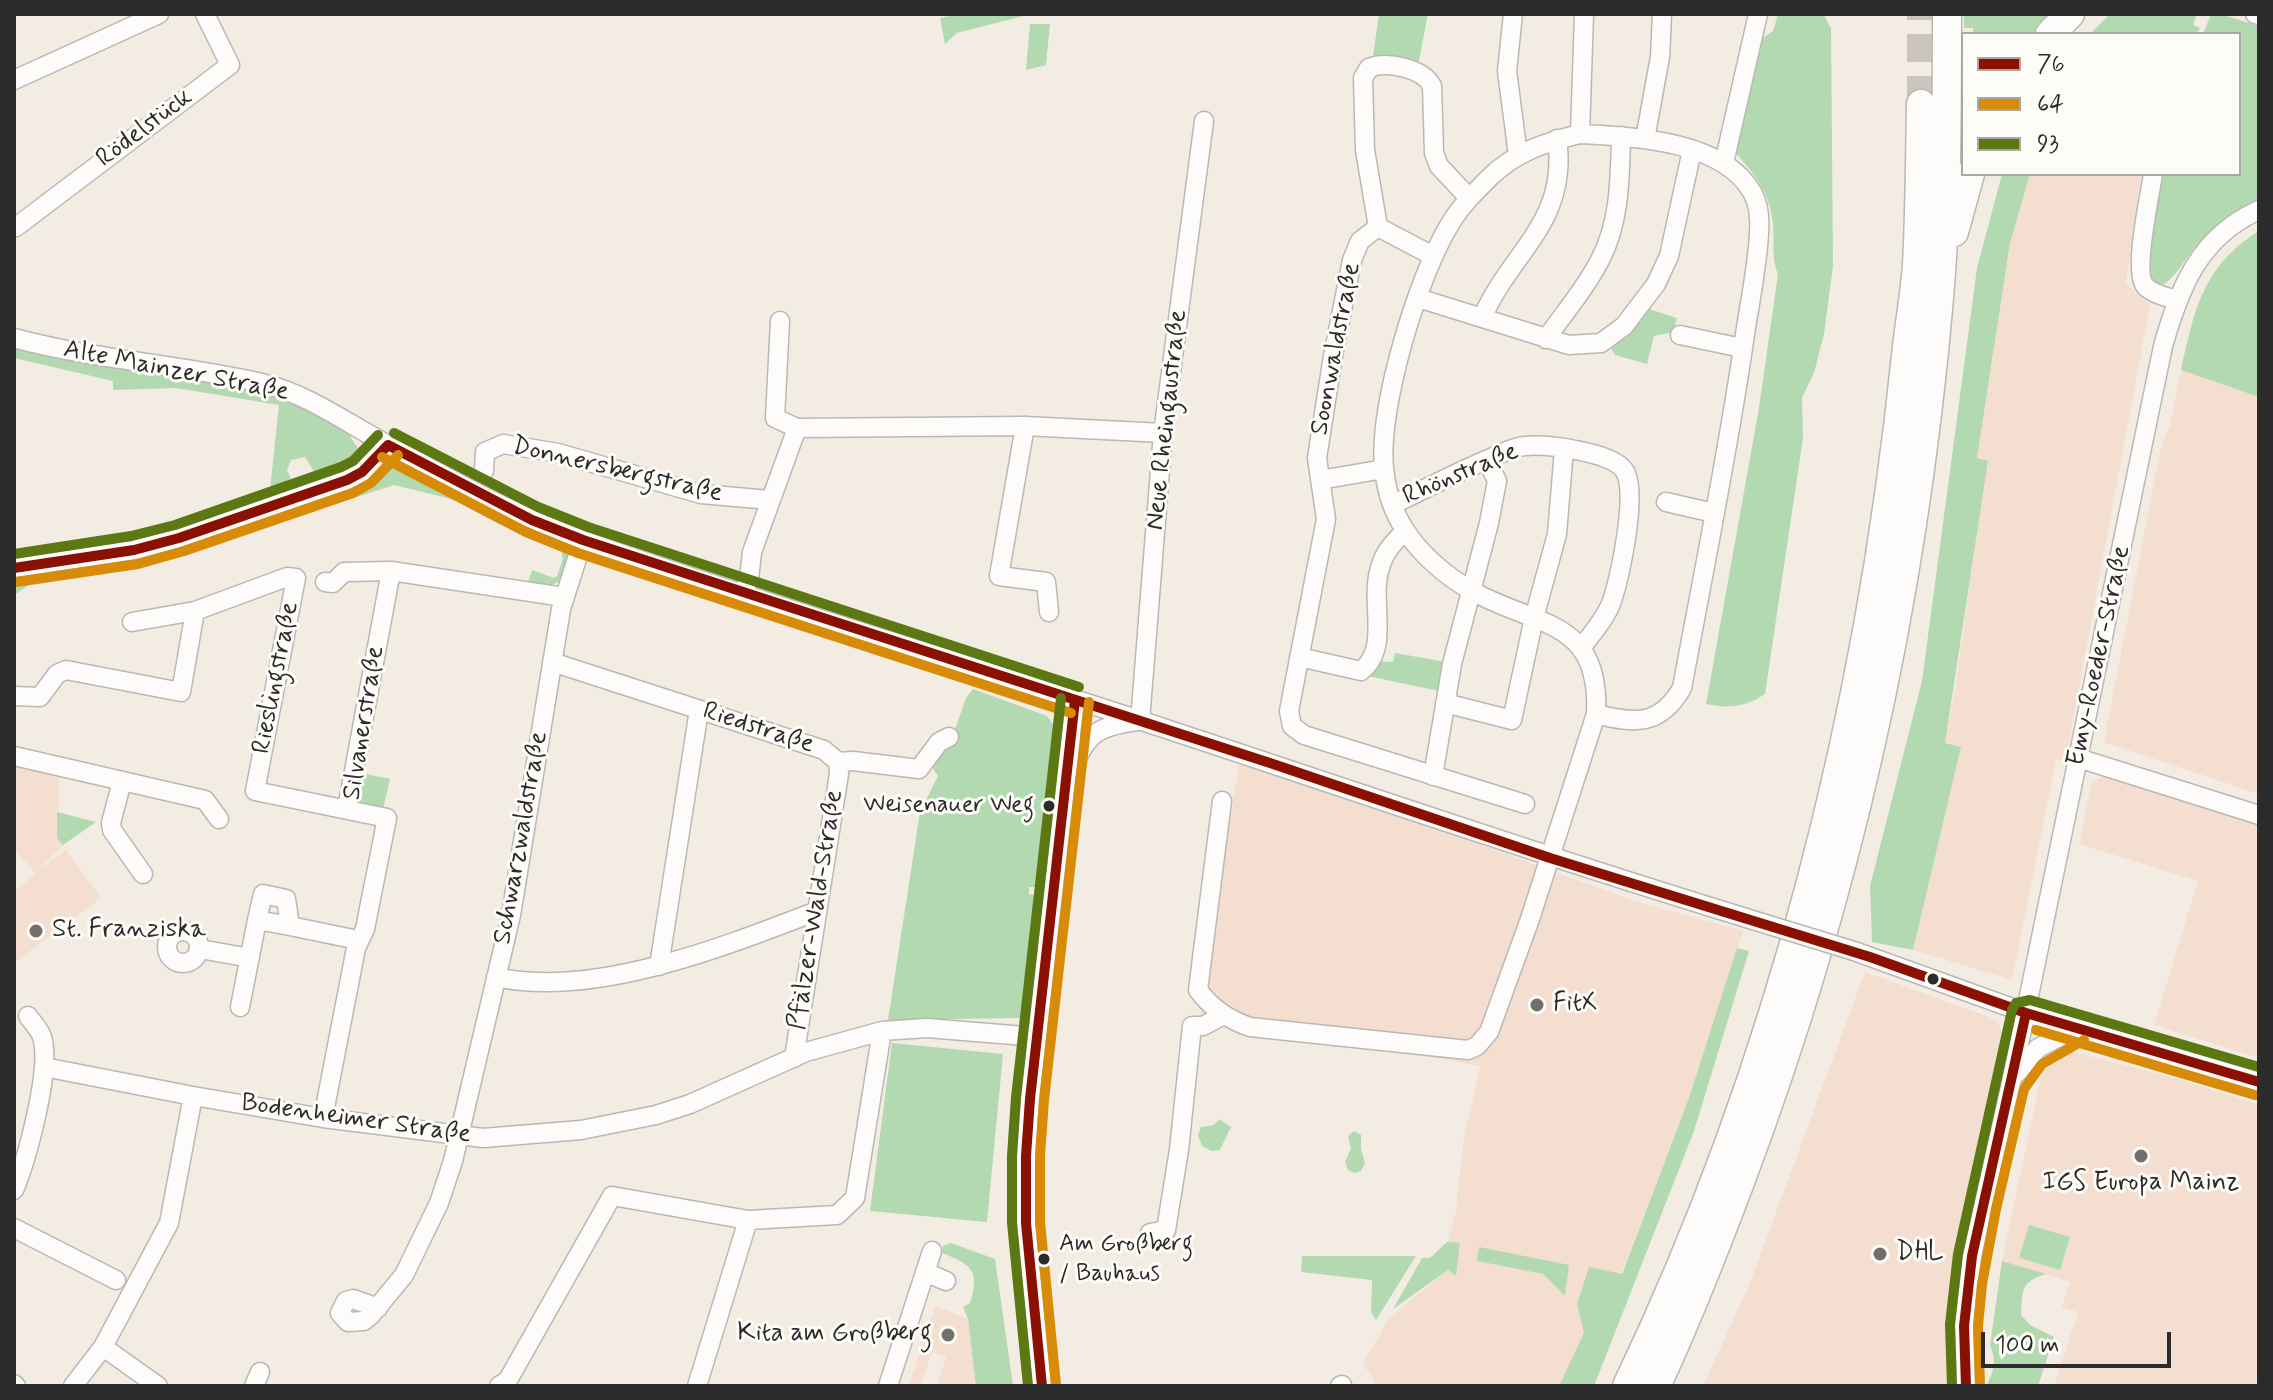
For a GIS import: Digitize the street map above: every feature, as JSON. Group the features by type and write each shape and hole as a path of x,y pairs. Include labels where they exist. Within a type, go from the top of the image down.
{"highway":[{"path":"1656,1386 1713,1253 1775,1087 1833,899 1879,716 1924,449 1940,295 1947,130 1947,14"},
{"path":"2052,32 2070,14"},
{"path":"1627,1386 1685,1254 1753,1072 1794,939 1836,783 1873,605 1889,502 1917,266 1921,104"},
{"path":"1940,295 1956,219 1969,176"}],"street":[{"path":"14,80 159,14"},
{"name":"Rödelstück","path":"14,226 230,65 205,14"},
{"path":"1513,14 1507,71 1518,155"},
{"path":"1580,134 1584,14"},
{"path":"1645,139 1660,57 1662,14"},
{"path":"1724,163 1758,14"},
{"path":"1378,227 1365,150 1363,78 1369,68 1381,65 1419,72 1429,80 1432,86 1434,153 1439,166 1469,198"},
{"name":"Neue Rheingaustraße","path":"1140,721 1163,433 1204,121"},
{"path":"1222,801 1198,990 1207,1002 1232,1021 1250,1027 1454,1050 1477,1046 1489,1032 1550,858 1596,714 1597,691 1593,670 1582,647 1555,626 1471,591 1426,557 1405,531 1392,505 1383,448 1399,358 1433,256 1450,223 1491,175 1518,155 1557,139 1580,134 1645,139 1692,150 1724,163 1753,192 1758,208 1757,254 1682,688 1668,709 1653,718 1635,722 1596,714"},
{"path":"1546,339 1600,260 1609,236 1619,188 1621,136"},
{"path":"1482,318 1491,297 1541,229 1549,213 1561,162 1557,139"},
{"path":"1418,298 1569,345 1601,343 1624,326 1656,284 1669,256 1692,150"},
{"path":"2153,176 2144,233 2142,281 2146,287 2176,300"},
{"name":"Emy-Roeder-Straße","path":"1966,1386 1964,1326 1968,1282 1982,1206 2026,1013 2163,346 2186,277 2210,246 2233,225 2259,210"},
{"name":"Soonwaldstraße","path":"1433,256 1378,227 1360,241 1352,260 1317,458 1326,519 1289,711 1292,726 1304,735 1433,776"},
{"path":"780,321 775,418 797,428 1025,426 1163,433"},
{"path":"1680,335 1742,348"},
{"name":"Alte Mainzer Straße","path":"14,338 63,350 158,363 262,383 300,395 532,520 583,540 1550,858 1854,951 2026,1013 2259,1082"},
{"path":"1025,426 999,576 1046,582 1049,612"},
{"path":"743,594 749,579 752,552 797,428"},
{"name":"Donnersbergstraße","path":"484,471 485,452 503,444 558,453 701,494 770,500"},
{"path":"14,568 134,550 193,533 347,480 362,472 388,445"},
{"name":"Rhönstraße","path":"1392,505 1523,446 1564,449 1618,463 1631,486 1627,530 1612,602 1603,620 1582,647"},
{"path":"1445,703 1512,720 1534,618 1557,534 1564,449"},
{"path":"1487,460 1497,481 1445,703 1433,776 1525,804"},
{"path":"1320,480 1384,469"},
{"path":"1666,502 1714,513"},
{"path":"1299,657 1361,671 1375,657 1375,593 1380,567 1387,551 1405,531"},
{"name":"Schwarzwaldstraße","path":"378,1308 404,1275 419,1246 439,1203 459,1137 511,915 564,597 583,540"},
{"path":"325,582 333,583 344,572 391,571 564,597"},
{"name":"Silvanerstraße","path":"323,1118 358,940 365,929 387,818 347,809 391,571"},
{"name":"Rieslingstraße","path":"132,622 195,611 287,577 296,578 255,791 347,809"},
{"path":"14,696 40,697 57,674 66,670 181,692 195,611"},
{"name":"Riedstraße","path":"552,662 824,750 838,762 919,769 939,742 949,737"},
{"path":"1042,1386 1027,1234 1026,1156 1075,700"},
{"path":"659,966 699,710"},
{"path":"1066,785 1077,757 1093,734 1118,723 1140,721"},
{"path":"14,756 205,800 219,819"},
{"path":"2078,758 2259,815"},
{"name":"Pfälzer-Wald-Straße","path":"794,1058 839,774 838,762"},
{"path":"122,781 112,830 143,874"},
{"path":"240,1007 263,894 286,899 290,926"},
{"path":"496,977 524,983 586,978 659,966 736,942 817,911"},
{"path":"257,920 358,940"},
{"path":"200,949 250,958"},
{"path":"1150,1233 1166,1230 1179,1150 1192,1026 1203,1026 1224,1015"},
{"path":"14,1190 25,1162 44,1067 42,1036 28,1016"},
{"name":"Bodenheimer Straße","path":"44,1067 323,1118 483,1138 581,1130 656,1115 690,1104 794,1058 882,1031 927,1028 1037,1037"},
{"path":"2011,1083 2032,1053 2077,1028"},
{"path":"499,1386 508,1380 612,1196 748,1220 837,1215 855,1198 882,1031"},
{"path":"73,1386 103,1347 169,1223 193,1096"},
{"path":"697,1386 748,1220"},
{"path":"14,1228 116,1280"},
{"path":"888,1386 932,1251"},
{"path":"925,1272 946,1281"},
{"path":"103,1347 158,1386"}],"shaded area":[{"path":"2029,176 2141,176 2126,282 2150,305 2068,746 2065,760 2056,760 2012,980 1913,950 1961,747 1945,743 1987,461 1977,458 2010,243"},
{"path":"2181,370 2259,397 2259,794 2104,742 2157,467 2170,425"},
{"path":"14,764 60,774 57,837 63,845 36,872 66,850 101,898 14,963 14,891 35,874 14,848"},
{"path":"1239,764 1404,817 1635,901 1743,931 1689,1098 1578,1386 1374,1386 1374,1380 1363,1364 1389,1318 1439,1277 1456,1211 1463,1144 1480,1066 1200,1016"},
{"path":"2102,776 2259,823 2259,1058 2154,1025 2198,881 2079,844 2092,782"},
{"path":"1865,972 1989,1017 1998,1022 2001,1032 2005,1034 1957,1283 1953,1354 1955,1386 1703,1386 1750,1283"},
{"name":"IGS Europa Mainz","path":"2060,1048 2185,1081 2259,1105 2259,1373 2255,1386 2054,1386 2078,1312 2062,1307 2070,1282 2002,1261 2045,1057 2053,1057"},
{"name":"Kita am Großberg","path":"935,1306 968,1319 976,1386 937,1386 946,1357 932,1352 920,1386 909,1386"}],"green space":[{"path":"959,14 1031,14 957,33 945,44 940,18"},
{"path":"1379,14 1428,14 1418,65 1373,56"},
{"path":"1778,14 1823,14 1831,28 1833,266 1824,334 1814,373 1802,398 1803,438 1765,694 1737,706 1722,706 1706,704 1759,408 1778,274 1767,198 1734,151 1761,39 1773,31"},
{"path":"1964,14 2058,14 2041,32 1973,32 1973,28 1964,28"},
{"path":"2110,14 2197,14 2193,25 2200,28 2198,32 2092,32"},
{"path":"2211,14 2259,26 2259,201 2215,228 2161,286 2149,278 2148,271 2159,176 2241,176 2241,32 2204,32"},
{"path":"1030,24 1050,24 1046,65 1026,70"},
{"path":"2001,176 2029,176 2010,243 1977,458 1988,461 1945,743 1961,747 1913,950 1872,942 1870,886 1922,681 1977,268"},
{"path":"2259,231 2259,397 2181,370 2197,309 2213,274 2240,244"},
{"path":"1646,308 1677,318 1673,332 1654,336 1647,364 1615,355 1608,343"},
{"path":"14,347 72,360 281,394 351,434 360,451 348,467 318,478 305,457 291,460 287,470 291,479 270,490 279,405 176,388 113,390 113,381 14,358"},
{"path":"379,465 398,467 561,544 569,557 561,581 551,585 528,582 532,570 554,578 557,576 563,559 561,550 499,524 455,500 394,485 159,561 32,583 14,595 14,579 28,573 106,562"},
{"path":"1395,653 1446,662 1439,691 1368,676 1373,661 1393,662"},
{"path":"973,689 1047,716 1055,727 1057,746 1035,887 1029,887 1029,894 1035,895 1021,1018 888,1020 920,812 938,776 930,764 952,738 966,698"},
{"path":"361,773 390,779 383,809 357,805"},
{"path":"57,812 96,822 63,845 57,838"},
{"path":"1737,948 1749,951 1694,1131 1594,1386 1559,1386 1584,1333 1577,1304 1589,1267 1622,1274 1689,1098"},
{"path":"892,1043 1003,1054 987,1222 870,1211"},
{"path":"1219,1119 1231,1127 1220,1150 1211,1151 1202,1146 1198,1135 1201,1127 1214,1125"},
{"path":"1354,1131 1361,1135 1365,1163 1361,1171 1355,1173 1348,1170 1345,1162 1351,1148 1348,1136"},
{"path":"2029,1225 2070,1237 2060,1270 2019,1258"},
{"path":"1447,1242 1460,1243 1456,1276 1448,1270 1393,1309 1422,1258 1430,1258"},
{"path":"951,1243 995,1259 1013,1386 976,1386 968,1319 963,1307 970,1303 973,1276 966,1265 942,1253 943,1246"},
{"path":"1479,1247 1569,1265 1565,1296 1543,1274 1477,1261"},
{"path":"1302,1256 1416,1256 1376,1320 1371,1312 1372,1280 1301,1272"},
{"path":"2002,1261 2046,1274 2027,1284 2022,1299 2021,1315 2030,1325 2054,1337 2038,1386 1986,1386 1994,1366 1990,1345"}],"tunnel":[{"path":"1921,14 1921,104"}],"transit line":[{"name":"93","path":"394,433 538,507 588,527 1079,687"},
{"name":"93","path":"14,554 131,536 175,525 341,467 353,461 378,435"},
{"name":"76","path":"388,445 532,520 583,540 1273,764 1550,858 1870,957 2026,1013 2259,1082"},
{"name":"76","path":"14,568 134,550 179,538 347,480 362,472 388,445"},
{"name":"64","path":"16,582 138,564 184,551 353,493 371,483 398,455"},
{"name":"64","path":"382,457 526,532 578,553 1071,713"},
{"name":"93","path":"1028,1386 1012,1223 1012,1156 1061,698"},
{"name":"76","path":"1042,1386 1026,1223 1026,1156 1075,700"},
{"name":"64","path":"1056,1385 1040,1222 1040,1156 1089,702"},
{"name":"93","path":"1952,1386 1950,1324 1958,1254 2016,1003 2030,1000 2259,1067"},
{"name":"76","path":"1966,1386 1964,1326 1972,1256 2026,1013"},
{"name":"64","path":"2036,1030 2255,1095"},
{"name":"64","path":"1980,1386 1978,1326 1982,1284 2024,1089 2042,1064 2084,1040"}],"place":[{"name":"Weisenauer Weg","path":"1049,806"},
{"name":"St. Franziska","path":"36,931"},
{"name":"FitX","path":"1537,1005"},
{"name":"IGS Europa Mainz","path":"2141,1156"},
{"name":"DHL","path":"1880,1254"},
{"name":"Am Großberg / Bauhaus","path":"1044,1259"},
{"name":"Kita am Großberg","path":"948,1335"}]}
